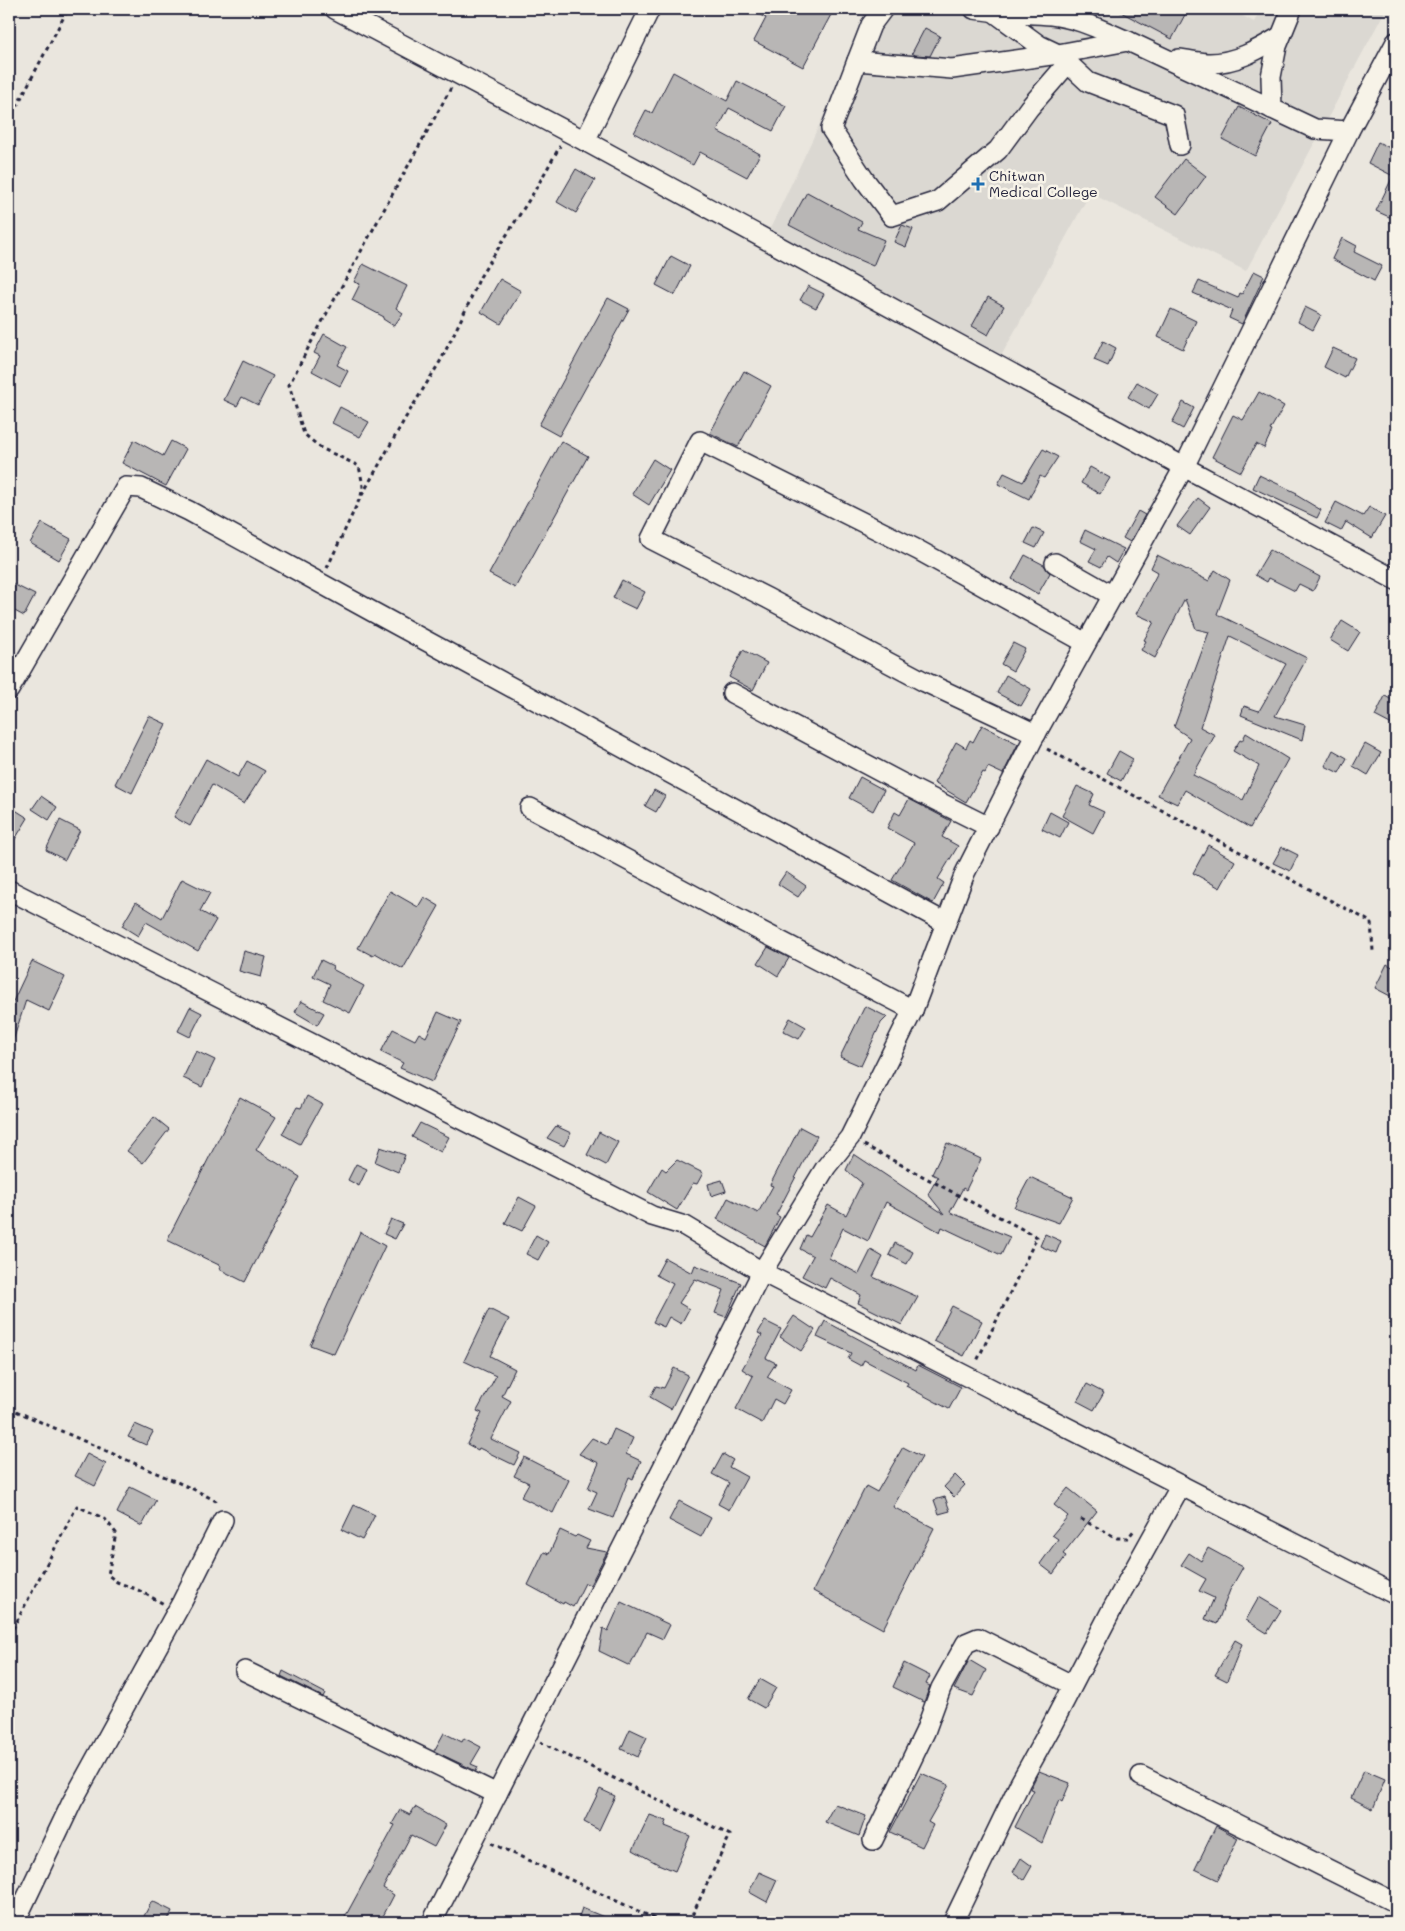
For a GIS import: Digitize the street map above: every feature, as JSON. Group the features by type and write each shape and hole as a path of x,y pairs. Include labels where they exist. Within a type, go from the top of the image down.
{"street":[{"path":"335,9 1396,580"},
{"path":"576,137 650,9"},
{"path":"883,9 871,25 831,129 864,179 892,216 938,201 998,150 1063,59"},
{"path":"974,9 1052,16 1083,22 1315,129 1349,131"},
{"path":"1272,109 1271,78 1281,36 1292,9"},
{"path":"993,11 1039,45 1063,59 1088,82 1174,115 1180,145"},
{"path":"1160,56 1208,63 1230,60 1246,55 1281,36"},
{"path":"857,61 952,69 1063,59 1128,42"},
{"path":"432,1922 762,1272 826,1167 850,1137 913,1010 965,873 1034,738 1184,467 1349,131 1396,42"},
{"path":"1034,738 924,682 776,602 651,539 700,441 918,550 1086,643"},
{"path":"9,690 126,488 142,488 189,511 319,581 946,923"},
{"path":"1055,563 1113,596"},
{"path":"732,693 895,780 989,827"},
{"path":"530,808 913,1010"},
{"path":"9,890 652,1216 685,1226 762,1272 1396,1595"},
{"path":"953,1922 1020,1783 1181,1485"},
{"path":"15,1922 72,1802 177,1611 223,1520"},
{"path":"873,1840 925,1732 941,1688 966,1643 978,1638 1072,1685"},
{"path":"244,1671 497,1794"},
{"path":"1141,1776 1396,1904"}],"path":[{"path":"9,121 68,9"},
{"path":"361,496 364,486 359,466 321,448 304,434 289,385 459,75"},
{"path":"326,570 361,496 440,360 480,277 534,192 576,137"},
{"path":"1034,738 1371,922 1373,951"},
{"path":"850,1137 1037,1237 969,1377"},
{"path":"9,1408 216,1500 223,1520"},
{"path":"9,1636 77,1506 105,1519 116,1533 108,1575 117,1582 138,1590 177,1611"},
{"path":"1081,1519 1118,1538 1128,1538 1140,1523"},
{"path":"526,1736 730,1835 689,1922"},
{"path":"476,1836 662,1922"}],"shaded area":[{"name":"Chitwan Medical College","path":"874,9 1125,9 1123,13 1172,39 1188,9 1230,9 1254,22 1261,9 1386,9 1246,271 1090,193 1000,358 770,229","holes":["1238,107 1271,124 1255,156 1222,139","1184,159 1206,176 1178,213 1155,197","806,193 862,222 845,254 790,225","988,297 1004,306 988,335 972,325"]}],"building":[{"path":"748,9 834,9 803,67 754,41 766,18"},
{"path":"1115,9 1188,9 1172,39"},
{"path":"925,28 940,36 930,56 915,55 912,53"},
{"path":"673,72 727,101 737,81 786,106 773,131 729,108 717,131 760,154 747,177 700,152 693,165 634,133 646,110 652,113"},
{"path":"1239,107 1272,124 1255,156 1222,139"},
{"path":"1378,142 1396,151 1396,220 1376,211 1393,176 1368,163"},
{"path":"1184,159 1206,176 1178,214 1155,197"},
{"path":"576,169 595,180 576,213 557,202"},
{"path":"807,192 862,222 858,229 884,240 873,266 789,225"},
{"path":"902,225 913,229 906,247 894,242"},
{"path":"1342,238 1357,246 1354,252 1382,266 1374,281 1332,259"},
{"path":"671,256 690,266 675,295 656,285"},
{"path":"363,264 407,286 396,308 403,313 394,326 383,319 384,317 352,300 360,284 354,282"},
{"path":"1254,271 1264,276 1242,324 1229,318 1232,310 1193,293 1199,281 1238,298"},
{"path":"500,279 521,291 501,324 481,312"},
{"path":"808,286 824,294 816,308 800,300"},
{"path":"988,297 1004,306 988,335 972,326"},
{"path":"608,298 629,309 559,436 539,425"},
{"path":"1305,307 1321,315 1313,330 1298,322"},
{"path":"1171,309 1196,321 1183,349 1158,337"},
{"path":"324,334 347,347 337,365 348,371 340,386 312,371 320,356 314,353"},
{"path":"1103,341 1116,348 1108,366 1094,360"},
{"path":"1333,348 1355,358 1345,378 1324,367"},
{"path":"243,361 273,376 258,405 242,397 237,406 224,400"},
{"path":"744,371 771,386 738,447 710,433"},
{"path":"1137,382 1158,394 1149,409 1128,397"},
{"path":"1259,392 1284,406 1270,430 1272,431 1264,448 1256,444 1241,472 1212,457 1233,415 1243,420"},
{"path":"1183,402 1194,408 1183,429 1172,423"},
{"path":"340,407 369,422 360,437 332,423"},
{"path":"134,440 163,456 171,441 186,449 166,486 122,463"},
{"path":"561,441 588,456 515,588 489,574"},
{"path":"1043,449 1058,457 1044,478 1040,476 1029,499 998,484 1004,473 1023,482"},
{"path":"653,459 670,470 649,505 632,494"},
{"path":"1090,467 1110,478 1100,494 1081,483"},
{"path":"1259,475 1297,493 1296,495 1321,510 1317,518 1253,488"},
{"path":"1198,498 1210,507 1190,535 1177,526"},
{"path":"1336,502 1363,516 1369,507 1385,516 1372,538 1346,522 1341,531 1325,523"},
{"path":"1138,511 1145,515 1130,542 1123,538"},
{"path":"42,523 71,539 59,560 30,543"},
{"path":"1033,528 1044,533 1036,548 1025,543"},
{"path":"1085,530 1124,549 1116,563 1107,557 1101,567 1089,561 1096,549 1080,541"},
{"path":"1270,550 1320,577 1313,591 1299,584 1295,591 1269,578 1267,582 1255,575"},
{"path":"1025,555 1044,565 1050,573 1038,594 1012,579"},
{"path":"1157,555 1209,581 1215,570 1230,580 1217,614 1307,658 1275,716 1305,725 1302,740 1241,715 1244,706 1259,711 1286,664 1230,636 1200,727 1215,735 1193,775 1243,800 1259,766 1233,751 1246,733 1288,759 1250,828 1185,790 1177,804 1158,795 1190,738 1174,727 1209,632 1196,629 1185,599 1155,658 1141,650 1154,622 1136,614 1158,572 1151,568"},
{"path":"622,580 645,592 636,609 613,598"},
{"path":"9,582 35,595 24,616 9,608"},
{"path":"1342,621 1360,632 1348,651 1330,640"},
{"path":"1013,643 1025,649 1013,671 1001,664"},
{"path":"743,650 767,663 753,690 729,677"},
{"path":"1006,675 1031,689 1021,706 997,693"},
{"path":"1385,696 1396,702 1396,727 1375,716"},
{"path":"149,716 166,724 132,793 115,784"},
{"path":"982,725 1018,744 1003,774 988,767 985,773 983,772 966,802 934,783 956,742 966,748 970,740 973,742"},
{"path":"1365,744 1381,753 1368,775 1353,766"},
{"path":"1333,750 1347,758 1339,773 1325,766"},
{"path":"1119,751 1133,759 1121,781 1107,773"},
{"path":"206,759 238,777 247,761 265,771 244,804 212,785 190,826 174,817"},
{"path":"860,777 884,790 873,811 849,798"},
{"path":"1077,786 1094,794 1089,805 1104,812 1093,833 1062,816"},
{"path":"654,790 665,796 656,812 645,806"},
{"path":"41,796 57,807 49,820 32,809"},
{"path":"909,799 951,821 942,837 958,846 938,879 944,883 933,903 892,880 914,843 887,828 895,812 900,815"},
{"path":"9,806 28,818 9,849"},
{"path":"1050,812 1068,822 1060,838 1042,829"},
{"path":"60,820 80,830 65,860 46,850"},
{"path":"1208,845 1235,861 1220,888 1193,873"},
{"path":"1282,847 1298,855 1290,871 1273,863"},
{"path":"786,872 806,886 798,897 778,884"},
{"path":"182,879 210,893 200,911 216,920 198,951 146,922 138,936 122,926 136,902 162,918"},
{"path":"390,891 418,907 424,897 439,906 403,969 375,953 373,956 358,948"},
{"path":"768,947 789,958 778,976 758,963"},
{"path":"244,951 266,957 261,977 239,971"},
{"path":"321,960 333,966 332,969 364,986 350,1013 323,1000 330,984 313,976"},
{"path":"32,961 65,977 49,1011 26,1000 12,1044 9,1044 9,1010"},
{"path":"1387,964 1396,969 1396,999 1375,988"},
{"path":"301,1001 324,1013 317,1025 295,1012"},
{"path":"865,1006 887,1017 881,1023 861,1066 840,1057"},
{"path":"190,1007 202,1013 190,1037 178,1031"},
{"path":"438,1012 461,1022 432,1082 400,1068 403,1063 381,1052 393,1029 415,1040 419,1033 426,1037"},
{"path":"790,1018 806,1027 799,1039 783,1031"},
{"path":"196,1051 215,1060 202,1087 183,1078"},
{"path":"307,1096 322,1104 300,1144 282,1134 297,1107 301,1108"},
{"path":"240,1097 276,1117 256,1150 300,1177 245,1282 219,1269 221,1266 167,1240"},
{"path":"154,1117 169,1129 143,1163 127,1151"},
{"path":"420,1123 449,1137 441,1152 412,1137"},
{"path":"556,1126 571,1133 564,1146 547,1138"},
{"path":"800,1127 817,1136 776,1215 780,1217 765,1246 717,1219 728,1198 758,1213 773,1186 770,1185"},
{"path":"599,1132 618,1142 606,1165 587,1155"},
{"path":"947,1143 981,1159 966,1190 963,1188 950,1212 1010,1237 1001,1255 942,1227 940,1232 886,1202 868,1241 843,1228 829,1258 859,1274 871,1250 883,1257 873,1277 918,1297 902,1325 858,1303 861,1295 830,1278 825,1288 802,1276 813,1256 800,1249 806,1235 810,1237 828,1205 846,1215 862,1183 846,1170 854,1154 944,1214 928,1194 938,1177 932,1174"},
{"path":"380,1147 405,1155 398,1172 375,1162"},
{"path":"677,1160 703,1173 697,1184 693,1183 677,1210 648,1192 662,1168 666,1171"},
{"path":"356,1164 367,1169 359,1186 348,1180"},
{"path":"1030,1177 1073,1197 1059,1223 1014,1207"},
{"path":"722,1180 726,1191 711,1196 708,1184"},
{"path":"519,1197 536,1206 522,1231 505,1223"},
{"path":"391,1219 403,1224 395,1239 384,1234"},
{"path":"360,1232 385,1246 334,1354 310,1345"},
{"path":"1045,1234 1061,1241 1056,1253 1040,1246"},
{"path":"536,1235 548,1242 538,1260 526,1254"},
{"path":"895,1243 913,1252 907,1264 889,1255"},
{"path":"665,1258 692,1273 695,1265 741,1283 726,1317 715,1313 724,1290 695,1279 679,1303 689,1309 681,1324 669,1317 664,1327 653,1322 673,1284 656,1275"},
{"path":"952,1306 982,1321 964,1356 934,1341"},
{"path":"489,1309 509,1319 490,1356 515,1369 502,1396 511,1401 491,1439 520,1453 514,1465 467,1444 482,1413 477,1411 496,1376 464,1361"},
{"path":"794,1316 815,1330 801,1351 780,1337"},
{"path":"765,1321 781,1329 766,1358 776,1363 767,1377 791,1390 783,1404 774,1399 762,1423 736,1409 753,1376 742,1369 762,1335 758,1333"},
{"path":"825,1321 916,1370 918,1365 961,1387 949,1409 906,1386 908,1383 864,1360 861,1366 848,1359 851,1353 817,1337"},
{"path":"674,1368 688,1375 671,1409 650,1397 656,1386 664,1388"},
{"path":"1087,1384 1104,1393 1094,1410 1077,1401"},
{"path":"135,1424 153,1432 146,1445 128,1437"},
{"path":"614,1429 633,1438 626,1454 641,1461 633,1479 629,1477 613,1518 589,1509 597,1492 588,1488 599,1463 579,1454 592,1438 607,1445"},
{"path":"903,1447 922,1457 893,1507 934,1528 883,1629 813,1591 866,1486 877,1492"},
{"path":"87,1454 106,1464 95,1486 75,1476"},
{"path":"723,1454 733,1460 729,1467 747,1477 729,1510 718,1504 729,1483 712,1474"},
{"path":"524,1457 569,1480 553,1513 521,1497 529,1483 514,1476"},
{"path":"955,1475 965,1485 954,1497 944,1487"},
{"path":"130,1487 156,1500 142,1526 117,1513"},
{"path":"1068,1488 1097,1511 1063,1554 1066,1556 1053,1574 1040,1564 1058,1539 1052,1535 1068,1516 1054,1505"},
{"path":"945,1497 950,1511 939,1514 934,1500"},
{"path":"679,1501 711,1518 701,1537 669,1520"},
{"path":"354,1505 375,1515 362,1540 342,1530"},
{"path":"560,1530 590,1541 586,1548 607,1552 590,1585 585,1583 573,1607 564,1602 563,1604 528,1585 544,1552 549,1554"},
{"path":"1208,1548 1243,1567 1230,1590 1217,1624 1205,1619 1214,1598 1199,1591 1206,1579 1181,1565 1189,1553 1201,1561"},
{"path":"1259,1597 1281,1610 1267,1633 1246,1620"},
{"path":"621,1602 670,1625 663,1639 647,1632 630,1666 599,1651 603,1628 608,1631"},
{"path":"1235,1640 1242,1644 1227,1681 1215,1675"},
{"path":"969,1660 986,1670 973,1696 954,1689"},
{"path":"904,1663 930,1676 926,1684 930,1686 924,1702 893,1687"},
{"path":"283,1671 325,1693 323,1697 281,1676"},
{"path":"760,1679 776,1688 764,1708 748,1699"},
{"path":"630,1729 647,1737 638,1757 621,1749"},
{"path":"444,1733 462,1742 464,1738 481,1747 471,1764 478,1767 476,1771 434,1751"},
{"path":"1364,1770 1385,1779 1373,1809 1351,1798"},
{"path":"1039,1771 1070,1783 1062,1802 1059,1800 1042,1843 1015,1827 1034,1790 1030,1789"},
{"path":"921,1773 949,1785 928,1822 933,1825 922,1847 890,1832"},
{"path":"600,1789 615,1796 599,1830 584,1822"},
{"path":"835,1804 866,1816 859,1836 825,1822"},
{"path":"415,1807 446,1825 434,1847 411,1835 383,1888 394,1895 380,1922 354,1922 345,1917 395,1825 392,1824 400,1810 410,1815"},
{"path":"650,1815 667,1821 665,1826 690,1836 675,1871 633,1850"},
{"path":"1216,1826 1238,1838 1218,1880 1195,1869"},
{"path":"1021,1858 1032,1866 1024,1880 1013,1872"},
{"path":"759,1872 777,1880 767,1902 749,1892"},
{"path":"152,1901 172,1911 167,1922 156,1922 144,1916"},
{"path":"582,1908 616,1922 577,1922"}],"place":[{"name":"Chitwan Medical College","path":"978,184"}]}
